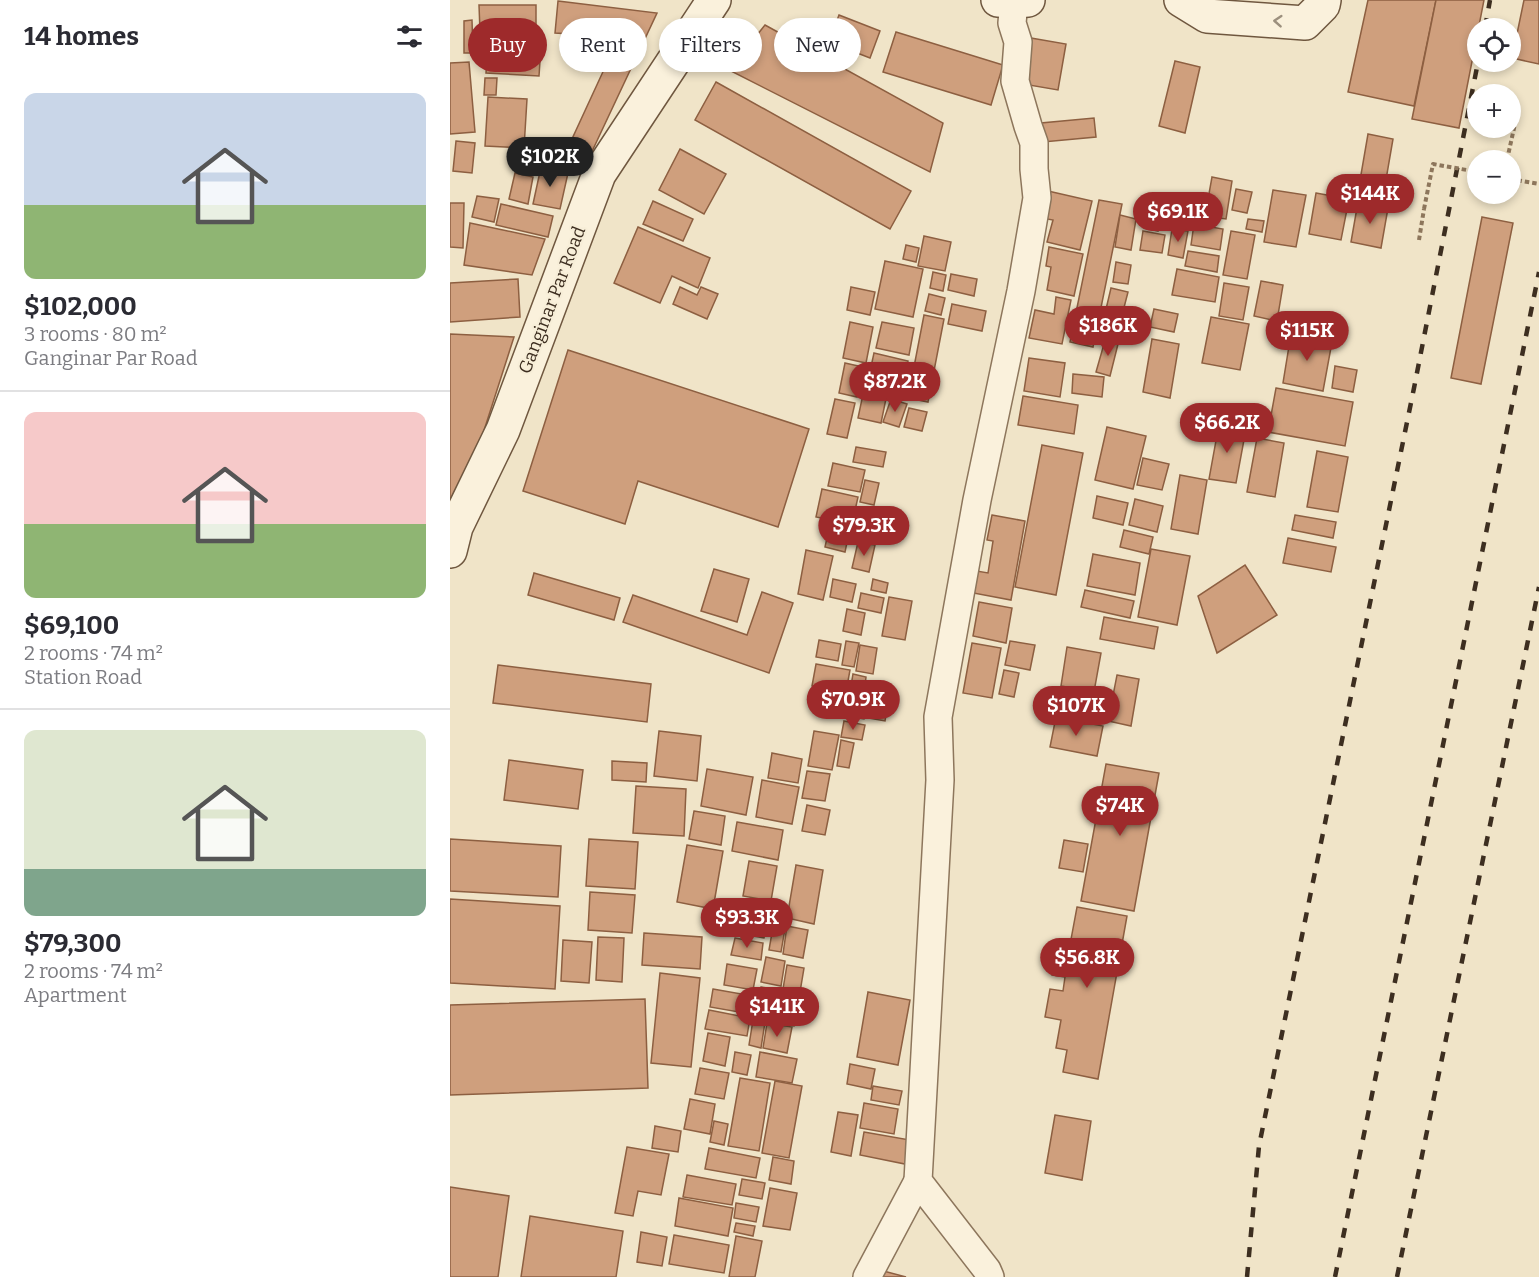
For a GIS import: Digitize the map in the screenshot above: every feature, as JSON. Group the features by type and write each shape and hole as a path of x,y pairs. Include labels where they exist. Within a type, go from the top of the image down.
{"street":[{"name":"Ganginar Par Road","path":"452,536 503,430 599,174 714,0"},
{"path":"867,1277 918,1181 940,780 938,717 977,500 1022,291 1037,198 1034,143 1016,81 1018,42 1012,23 1013,0"},
{"path":"1181,0 1207,16 1305,23 1323,5 1324,0"},
{"path":"918,1181 990,1277"}],"path":[{"path":"1419,240 1433,164 1467,170"},
{"path":"1521,181 1539,184"}],"building":[{"path":"1368,0 1436,0 1414,106 1348,92"},
{"path":"1436,0 1484,0 1480,18 1467,18 1467,72 1470,72 1459,128 1412,119"},
{"path":"1524,0 1539,0 1539,64 1521,60 1520,18"},
{"path":"558,1 657,13 647,34 647,18 559,18 559,33 555,33"},
{"path":"479,5 536,5 536,18 480,18"},
{"path":"468,20 468,53 464,53 464,21"},
{"path":"861,24 880,31 870,58 861,54"},
{"path":"765,25 774,30 774,72 850,72 943,123 930,172 733,72 762,72 762,29"},
{"path":"896,32 1003,65 991,105 883,72"},
{"path":"1031,38 1066,44 1058,90 1023,84"},
{"path":"1175,61 1200,67 1185,133 1159,126"},
{"path":"468,62 475,132 450,134 450,63"},
{"path":"486,72 539,72 539,76"},
{"path":"603,72 629,72 587,162 566,152"},
{"path":"485,78 497,78 496,95 484,95"},
{"path":"716,82 911,191 890,229 695,120"},
{"path":"488,97 527,99 524,148 485,146"},
{"path":"1094,118 1096,137 1043,142 1041,123"},
{"path":"1368,134 1393,139 1383,197 1358,192"},
{"path":"456,141 475,143 472,173 453,171"},
{"path":"680,149 726,174 704,214 659,190"},
{"path":"541,167 568,173 560,209 533,204"},
{"path":"515,173 533,177 528,204 509,199"},
{"path":"1212,177 1232,181 1226,219 1205,216"},
{"path":"1236,189 1252,192 1247,213 1232,210"},
{"path":"1273,190 1306,195 1296,247 1264,242"},
{"path":"1048,191 1092,201 1080,250 1047,242 1053,220 1042,218"},
{"path":"1316,193 1349,199 1341,240 1309,234"},
{"path":"477,196 499,199 494,222 472,217"},
{"path":"1190,199 1204,201 1201,217 1187,215"},
{"path":"1099,200 1122,204 1093,347 1070,342"},
{"path":"653,201 693,219 683,241 643,224"},
{"path":"1358,202 1388,208 1381,248 1351,242"},
{"path":"450,203 464,203 463,248 450,247"},
{"path":"501,204 553,216 548,237 496,225"},
{"path":"1148,211 1161,214 1158,231 1144,228"},
{"path":"1120,215 1136,219 1131,250 1115,247"},
{"path":"1482,217 1513,223 1481,384 1451,378"},
{"path":"1248,219 1264,221 1262,232 1246,229"},
{"path":"470,223 545,239 532,275 464,265"},
{"path":"1194,224 1223,229 1220,250 1191,245"},
{"path":"638,227 710,258 698,288 672,276 660,303 614,283"},
{"path":"1172,229 1188,231 1183,258 1168,255"},
{"path":"1143,231 1165,235 1162,253 1140,250"},
{"path":"1231,231 1255,235 1247,279 1223,275"},
{"path":"924,236 951,242 945,271 918,266"},
{"path":"906,245 919,248 916,262 903,259"},
{"path":"1049,247 1083,254 1074,296 1047,290 1051,267 1046,266"},
{"path":"1188,251 1219,256 1217,272 1185,266"},
{"path":"885,261 923,269 913,317 875,309"},
{"path":"1116,262 1131,265 1128,284 1113,282"},
{"path":"1177,269 1219,277 1215,302 1172,295"},
{"path":"933,272 946,275 943,291 930,288"},
{"path":"951,274 977,279 974,296 948,290"},
{"path":"518,279 520,317 450,322 450,283"},
{"path":"1261,281 1283,285 1277,321 1254,316"},
{"path":"1224,283 1249,287 1243,320 1219,316"},
{"path":"680,287 697,295 701,287 718,294 707,319 673,304"},
{"path":"851,287 875,292 870,315 847,310"},
{"path":"1111,288 1128,292 1119,327 1103,322"},
{"path":"929,294 945,298 941,315 925,311"},
{"path":"1056,297 1071,300 1062,344 1029,338 1035,310 1054,314"},
{"path":"952,304 986,311 982,331 948,324"},
{"path":"1154,309 1178,314 1174,332 1150,327"},
{"path":"924,315 944,319 928,402 908,398"},
{"path":"1211,317 1249,324 1240,370 1202,363"},
{"path":"850,322 873,327 866,363 843,358"},
{"path":"882,322 914,328 909,355 876,348"},
{"path":"450,334 514,337 471,471 450,500"},
{"path":"1291,334 1332,342 1323,391 1283,383"},
{"path":"1106,337 1119,340 1110,376 1096,372"},
{"path":"1152,339 1179,344 1170,398 1143,392"},
{"path":"568,350 809,429 778,527 638,481 625,524 523,491"},
{"path":"874,353 908,361 904,384 869,376"},
{"path":"1029,358 1065,363 1060,397 1024,391"},
{"path":"845,363 863,367 857,397 839,393"},
{"path":"1335,366 1357,370 1353,392 1332,388"},
{"path":"1073,374 1104,377 1102,397 1072,393"},
{"path":"866,380 889,384 881,423 858,418"},
{"path":"1276,388 1353,402 1345,446 1268,432"},
{"path":"1023,396 1078,405 1074,434 1018,425"},
{"path":"835,399 855,403 847,438 827,434"},
{"path":"891,399 907,404 899,427 883,422"},
{"path":"909,408 927,412 922,431 904,427"},
{"path":"1219,424 1246,429 1236,483 1209,479"},
{"path":"1107,427 1146,436 1133,489 1095,480"},
{"path":"1257,438 1284,443 1275,497 1247,492"},
{"path":"1042,445 1083,453 1056,595 1015,587"},
{"path":"856,447 886,452 883,467 853,462"},
{"path":"1317,451 1348,457 1338,512 1307,507"},
{"path":"1143,458 1169,464 1162,490 1137,485"},
{"path":"833,463 865,470 860,492 828,486"},
{"path":"1180,475 1207,480 1198,534 1171,529"},
{"path":"865,480 879,483 874,505 860,502"},
{"path":"822,489 858,497 852,524 816,517"},
{"path":"1097,496 1128,503 1123,525 1093,518"},
{"path":"1135,499 1163,506 1157,532 1129,525"},
{"path":"992,515 1025,521 1011,600 968,592 971,570 988,573 993,541 987,540"},
{"path":"1295,515 1336,522 1333,538 1292,530"},
{"path":"829,529 849,533 845,552 825,547"},
{"path":"1124,530 1153,537 1149,554 1120,547"},
{"path":"1288,538 1336,547 1331,572 1283,563"},
{"path":"858,542 875,545 869,572 852,568"},
{"path":"1151,549 1190,556 1177,625 1138,617"},
{"path":"806,550 833,556 823,600 798,594"},
{"path":"1093,554 1140,563 1135,595 1087,586"},
{"path":"1245,565 1277,615 1217,653 1198,596"},
{"path":"714,569 749,579 737,622 701,611"},
{"path":"534,573 620,598 614,620 528,595"},
{"path":"833,579 856,584 852,602 830,597"},
{"path":"873,579 888,583 886,593 871,590"},
{"path":"1085,590 1134,601 1130,618 1081,607"},
{"path":"762,592 793,603 769,673 623,622 633,595 747,635"},
{"path":"861,593 884,598 881,613 858,608"},
{"path":"889,597 912,601 905,640 882,636"},
{"path":"979,602 1012,608 1006,643 973,636"},
{"path":"847,609 865,613 861,635 843,631"},
{"path":"1104,617 1158,627 1154,649 1100,639"},
{"path":"819,640 841,644 838,661 816,657"},
{"path":"846,641 859,643 854,667 842,665"},
{"path":"1010,641 1035,645 1030,670 1005,665"},
{"path":"972,643 1001,648 992,698 963,693"},
{"path":"860,645 877,648 873,674 856,671"},
{"path":"1067,647 1101,653 1094,692 1061,686"},
{"path":"816,664 850,670 846,692 812,686"},
{"path":"498,665 651,684 647,722 493,703"},
{"path":"1004,670 1019,673 1014,697 999,694"},
{"path":"853,674 866,677 864,694 850,692"},
{"path":"1117,675 1139,679 1131,726 1108,721"},
{"path":"814,691 841,696 838,713 811,708"},
{"path":"850,695 868,698 864,719 847,716"},
{"path":"871,701 888,704 885,721 868,718"},
{"path":"1056,717 1103,726 1097,756 1050,747"},
{"path":"844,721 865,725 862,740 841,737"},
{"path":"659,731 701,736 697,781 654,776"},
{"path":"814,731 839,735 832,770 808,766"},
{"path":"841,740 854,743 849,768 837,766"},
{"path":"772,753 802,759 798,783 768,778"},
{"path":"509,760 583,770 578,809 504,800"},
{"path":"612,761 647,763 646,782 612,780"},
{"path":"1106,764 1159,773 1134,911 1081,901"},
{"path":"707,769 753,777 746,815 701,806"},
{"path":"807,771 830,774 825,801 802,798"},
{"path":"762,780 799,787 792,824 756,817"},
{"path":"636,786 686,789 684,836 633,833"},
{"path":"807,805 830,810 825,835 802,831"},
{"path":"694,811 725,816 721,845 689,839"},
{"path":"737,822 783,830 778,860 732,851"},
{"path":"450,839 561,846 558,897 450,891"},
{"path":"589,839 638,842 635,889 586,886"},
{"path":"1064,840 1088,844 1083,872 1059,868"},
{"path":"687,845 723,851 713,909 677,902"},
{"path":"749,861 777,866 771,901 743,896"},
{"path":"796,865 823,870 814,924 787,918"},
{"path":"590,892 635,895 632,933 588,930"},
{"path":"450,899 560,906 555,989 450,983"},
{"path":"737,907 769,912 764,938 732,932"},
{"path":"1077,907 1127,916 1098,1079 1063,1072 1067,1050 1056,1048 1061,1020 1045,1017 1050,989 1063,991 1065,977 1052,975 1055,959 1067,961"},
{"path":"774,921 786,923 781,952 769,950"},
{"path":"787,926 808,930 803,958 783,954"},
{"path":"644,933 702,937 700,969 642,965"},
{"path":"598,937 624,938 622,982 596,980"},
{"path":"735,938 763,943 761,960 731,955"},
{"path":"563,940 592,942 589,983 561,981"},
{"path":"766,957 785,961 781,986 761,982"},
{"path":"727,964 757,969 753,990 724,985"},
{"path":"787,965 804,968 800,992 783,989"},
{"path":"660,973 700,978 691,1067 651,1063"},
{"path":"761,987 774,989 769,1020 756,1017"},
{"path":"713,989 753,996 750,1014 710,1007"},
{"path":"868,992 910,1000 898,1065 857,1057"},
{"path":"645,999 648,1088 450,1095 450,1005"},
{"path":"774,999 798,1004 794,1026 769,1022"},
{"path":"709,1010 750,1018 747,1036 705,1029"},
{"path":"753,1020 765,1022 761,1048 749,1045"},
{"path":"767,1023 792,1027 787,1053 763,1048"},
{"path":"708,1033 730,1037 725,1066 703,1061"},
{"path":"735,1052 751,1055 747,1075 732,1072"},
{"path":"760,1052 797,1059 792,1083 756,1077"},
{"path":"850,1064 875,1069 871,1089 847,1084"},
{"path":"700,1068 729,1073 724,1099 695,1094"},
{"path":"740,1078 770,1083 759,1151 728,1146"},
{"path":"775,1081 802,1086 789,1158 762,1153"},
{"path":"873,1086 902,1091 899,1105 871,1100"},
{"path":"690,1099 715,1104 710,1134 684,1129"},
{"path":"864,1103 898,1109 894,1134 860,1128"},
{"path":"838,1112 858,1115 851,1156 831,1152"},
{"path":"1055,1115 1091,1121 1082,1180 1045,1173"},
{"path":"714,1121 728,1124 724,1145 710,1142"},
{"path":"655,1126 681,1131 678,1152 652,1148"},
{"path":"864,1132 910,1140 905,1164 860,1155"},
{"path":"627,1147 669,1154 661,1195 638,1191 633,1216 615,1213"},
{"path":"709,1148 760,1158 756,1178 705,1169"},
{"path":"773,1157 794,1161 791,1184 769,1180"},
{"path":"687,1175 736,1184 732,1205 683,1197"},
{"path":"742,1179 765,1183 762,1199 739,1195"},
{"path":"450,1187 509,1196 498,1277 450,1277"},
{"path":"770,1188 797,1193 790,1230 763,1226"},
{"path":"679,1198 733,1208 728,1236 675,1226"},
{"path":"736,1203 759,1207 756,1222 734,1218"},
{"path":"530,1216 623,1231 616,1277 521,1277"},
{"path":"736,1223 755,1226 753,1236 734,1232"},
{"path":"641,1232 667,1237 662,1266 637,1262"},
{"path":"674,1235 729,1245 724,1273 669,1264"},
{"path":"736,1236 762,1241 755,1277 729,1277"},
{"path":"876,1269 906,1277 874,1277"}],"railway":[{"path":"1487,18 1490,0"},
{"path":"1247,1277 1259,1146 1476,72"},
{"path":"1335,1277 1539,272"},
{"path":"1397,1277 1539,587"}]}
